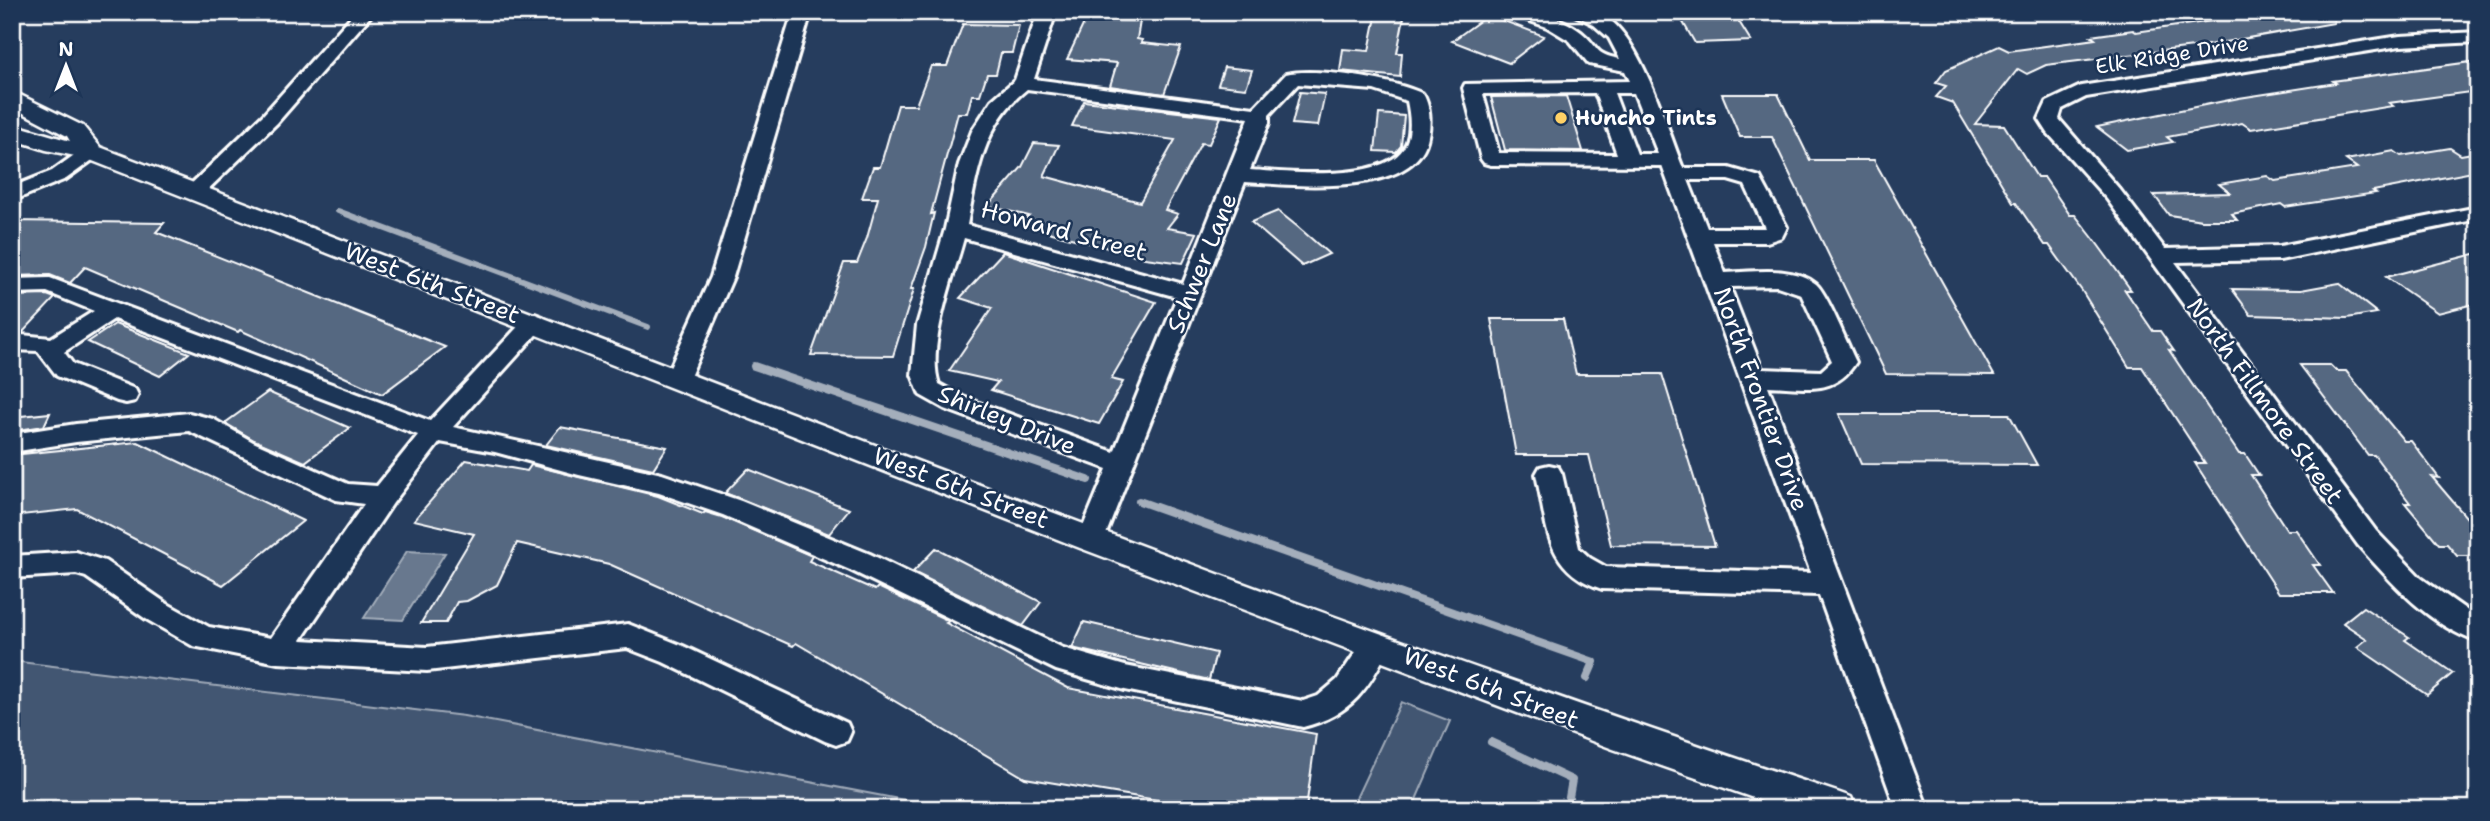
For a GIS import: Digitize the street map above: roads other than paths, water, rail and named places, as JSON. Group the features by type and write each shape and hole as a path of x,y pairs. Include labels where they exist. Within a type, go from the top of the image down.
{"main road":[{"name":"West 6th Street","path":"12,98 75,131 91,152"},
{"name":"West 6th Street","path":"12,131 54,145 91,152 1091,539 1626,738 1837,809"}],"street":[{"path":"194,192 270,119 365,12"},
{"path":"677,379 723,277 802,12"},
{"name":"Howard Street","path":"1047,12 1023,83 1001,100 982,131 969,164 956,229 1189,293"},
{"path":"1522,12 1553,23 1576,37 1595,60 1637,77"},
{"name":"North Frontier Drive","path":"1578,12 1599,20 1617,35 1637,77 1717,280 1912,809"},
{"name":"Elk Ridge Drive","path":"2073,150 2049,120 2054,106 2081,92 2400,41 2478,37"},
{"path":"1637,77 1602,87 1472,88 1491,159 1629,160 1729,174 1753,181 1776,227 1774,232 1767,235 1699,235"},
{"name":"Schwer Lane","path":"1091,539 1237,176 1313,178 1383,170 1400,164 1413,151 1419,133 1416,98 1404,90 1367,84 1293,78 1259,114"},
{"path":"1023,83 1259,114 1259,122 1237,176"},
{"path":"1602,87 1629,160"},
{"name":"North Fillmore Street","path":"2073,150 2114,195 2367,538 2412,586 2468,626 2478,630"},
{"path":"12,181 91,152"},
{"path":"12,195 59,175 91,152"},
{"path":"2158,256 2280,253 2478,213"},
{"name":"Shirley Drive","path":"956,229 928,325 924,375 929,389 954,403 1121,464"},
{"path":"1717,280 1787,280 1802,284 1810,290 1844,362 1835,374 1824,379 1753,377"},
{"path":"12,286 50,285 434,432 495,443 579,466 662,484 732,508 860,562 1056,658 1125,678 1303,714 1313,713 1322,711 1342,697 1377,645"},
{"path":"50,349 113,310"},
{"path":"278,651 384,496 434,432 507,349 536,322"},
{"path":"12,342 45,344 65,370 126,395"},
{"path":"12,443 76,433 189,422 204,425 244,448 345,493 384,496"},
{"path":"1549,474 1567,552 1580,566 1602,578 1829,583"},
{"path":"12,567 76,563 95,569 156,611 203,638 248,648 427,659 628,636 673,654 836,732"}],"waterway":[{"path":"338,211 648,327"},
{"path":"754,366 1088,480"},
{"path":"1139,501 1594,662 1587,678"},
{"path":"1491,742 1572,780 1567,809"}],"place":[{"name":"Huncho Tints","path":"1561,118"}]}
